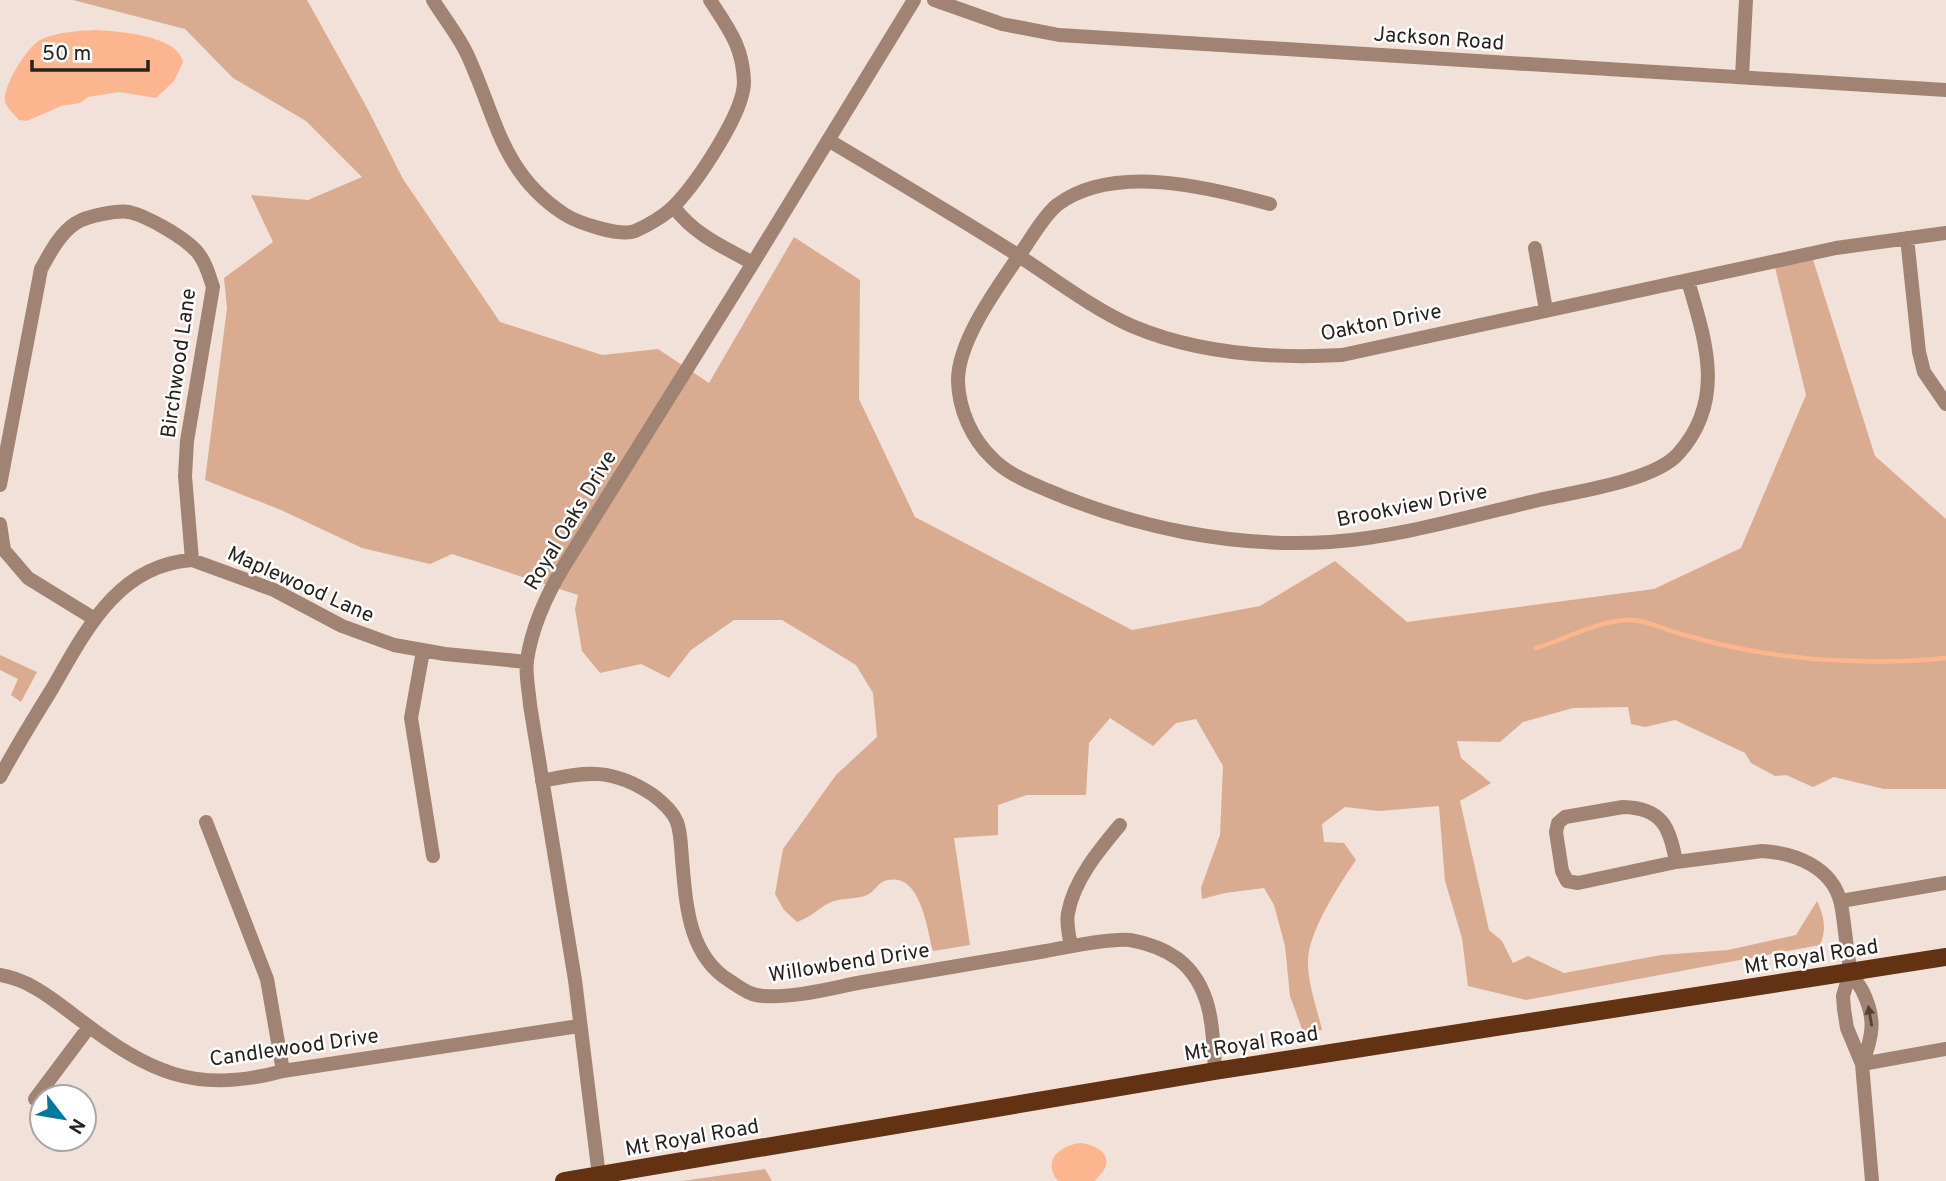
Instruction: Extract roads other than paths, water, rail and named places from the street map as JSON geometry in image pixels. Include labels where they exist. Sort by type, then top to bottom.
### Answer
[{"type":"main road","name":"Mt Royal Road","points":[[564,1181],[1215,1071],[1946,957]]},
{"type":"street","points":[[433,0],[467,52],[507,154],[521,176],[564,215],[593,228],[632,232],[674,207],[701,172],[739,109],[744,83],[738,43],[709,0]]},
{"type":"street","name":"Royal Oaks Drive","points":[[599,1176],[575,979],[530,705],[527,662],[540,614],[564,566],[754,263],[914,0]]},
{"type":"street","name":"Jackson Road","points":[[934,0],[992,22],[1059,35],[1946,90]]},
{"type":"street","points":[[1742,78],[1746,0]]},
{"type":"street","name":"Oakton Drive","points":[[828,140],[1019,256],[1105,313],[1134,327],[1205,348],[1275,357],[1342,355],[1836,248],[1946,233]]},
{"type":"street","name":"Brookview Drive","points":[[1270,204],[1203,187],[1139,182],[1102,185],[1056,206],[1037,229],[973,329],[962,356],[958,383],[964,410],[973,436],[992,459],[1006,470],[1076,502],[1209,538],[1255,542],[1331,542],[1387,534],[1654,472],[1675,458],[1690,440],[1700,423],[1707,401],[1709,374],[1706,347],[1688,281]]},
{"type":"street","points":[[674,207],[683,220],[713,242],[754,263]]},
{"type":"street","name":"Birchwood Lane","points":[[0,485],[41,269],[53,246],[77,222],[100,215],[128,212],[173,233],[197,251],[208,268],[213,287],[187,441],[185,476],[191,560]]},
{"type":"street","points":[[1908,237],[1919,352],[1924,372],[1946,404]]},
{"type":"street","points":[[1535,248],[1546,310]]},
{"type":"street","points":[[0,524],[4,550],[28,578],[93,618]]},
{"type":"street","points":[[1,771],[93,618],[126,586],[141,576],[177,561],[191,560]]},
{"type":"street","name":"Maplewood Lane","points":[[191,560],[274,590],[342,626],[371,638],[424,651],[527,662]]},
{"type":"street","points":[[424,651],[411,718],[433,856]]},
{"type":"street","name":"Willowbend Drive","points":[[542,781],[571,774],[610,774],[641,787],[662,802],[677,821],[686,908],[694,936],[705,960],[724,978],[747,992],[762,996],[807,992],[1071,946],[1127,940],[1158,947],[1179,960],[1195,977],[1206,998],[1212,1019],[1215,1071]]},
{"type":"street","points":[[1676,863],[1669,833],[1664,824],[1655,814],[1642,807],[1623,807],[1566,817],[1558,823],[1556,832],[1562,872],[1567,881],[1578,883],[1676,863],[1762,851],[1803,859],[1826,877],[1841,901],[1850,972],[1843,996],[1844,1009],[1847,1028],[1862,1064],[1872,1181]]},
{"type":"street","points":[[206,822],[267,979],[283,1071]]},
{"type":"street","points":[[1071,946],[1067,915],[1071,900],[1090,865],[1120,825]]},
{"type":"street","points":[[1841,901],[1946,883]]},
{"type":"street","points":[[1850,972],[1862,990],[1873,1024],[1872,1040],[1862,1064]]},
{"type":"street","name":"Candlewood Drive","points":[[0,975],[30,985],[138,1060],[164,1072],[192,1080],[238,1080],[579,1027]]},
{"type":"street","points":[[47,1083],[89,1027]]},
{"type":"street","points":[[1862,1064],[1946,1049]]},
{"type":"waterway","points":[[1536,648],[1596,626],[1633,620],[1721,645],[1787,656],[1868,661],[1946,658]]}]
